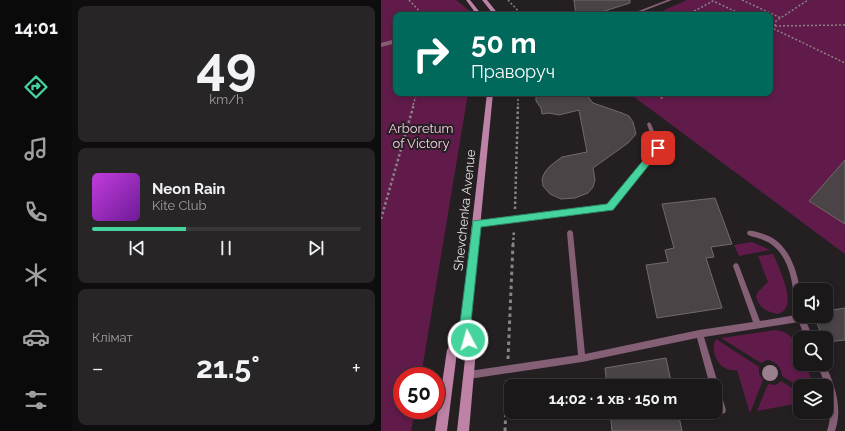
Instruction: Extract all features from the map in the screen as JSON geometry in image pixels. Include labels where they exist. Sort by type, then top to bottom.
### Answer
[{"type":"main road","points":[[469,0],[478,12]]},
{"type":"main road","points":[[484,0],[494,12]]},
{"type":"main road","name":"Shevchenka Avenue","points":[[463,431],[471,350],[465,331],[490,96]]},
{"type":"main road","name":"Shevchenka Avenue","points":[[441,431],[452,350],[465,331]]},
{"type":"street","points":[[381,39],[393,36]]},
{"type":"street","points":[[381,45],[393,42]]},
{"type":"lane","points":[[638,12],[670,0]]},
{"type":"lane","points":[[477,224],[610,207],[658,148],[649,124]]},
{"type":"lane","points":[[570,233],[582,358]]},
{"type":"lane","points":[[750,233],[763,236],[773,241],[781,249],[791,270],[794,283]]},
{"type":"lane","points":[[736,266],[758,325]]},
{"type":"lane","points":[[469,375],[582,358],[699,334],[758,325],[793,318]]},
{"type":"lane","points":[[699,334],[713,379]]},
{"type":"lane","points":[[824,371],[830,387],[835,409],[831,431]]},
{"type":"path","points":[[409,0],[420,12]]},
{"type":"path","points":[[508,0],[519,12]]},
{"type":"path","points":[[742,0],[768,12]]},
{"type":"path","points":[[775,26],[776,22],[781,18],[808,0]]},
{"type":"path","points":[[693,12],[713,1],[737,12]]},
{"type":"path","points":[[773,14],[781,18]]},
{"type":"path","points":[[775,26],[845,25]]},
{"type":"path","points":[[775,26],[779,31]]},
{"type":"path","points":[[773,28],[845,63]]},
{"type":"path","points":[[381,220],[416,96]]},
{"type":"path","points":[[505,431],[515,220],[518,96]]},
{"type":"green space","name":"Arboretum of Victory","points":[[381,0],[456,0],[471,12],[393,12],[393,96],[468,96],[422,367],[393,367],[393,419],[413,419],[411,431],[381,431]]},
{"type":"green space","points":[[687,0],[845,0],[845,254],[633,96],[773,96],[773,12],[660,12]]},
{"type":"green space","points":[[752,242],[770,250],[739,256],[734,245]]},
{"type":"green space","points":[[773,254],[788,297],[785,309],[777,314],[763,308],[756,296],[768,282],[758,256]]},
{"type":"green space","points":[[775,330],[782,331],[793,339],[793,371],[808,371],[811,379],[793,379],[793,383],[782,376],[781,370],[775,363],[767,360],[761,363],[721,338]]},
{"type":"green space","points":[[716,339],[759,367],[759,374],[763,380],[750,413],[737,370],[726,368],[717,361],[714,350]]},
{"type":"green space","points":[[781,381],[793,389],[793,404],[757,411],[768,384],[776,385]]},
{"type":"building","points":[[574,0],[630,0],[630,3],[602,12],[576,12]]},
{"type":"building","points":[[536,96],[587,96],[593,103],[629,116],[633,122],[636,134],[628,143],[593,168],[595,180],[593,187],[588,193],[575,198],[561,199],[550,194],[543,186],[542,179],[550,166],[562,157],[587,152],[579,110],[559,115],[549,113],[542,114],[541,108],[536,101]]},
{"type":"building","points":[[845,160],[845,224],[809,201]]},
{"type":"building","points":[[715,198],[732,244],[711,247],[714,257],[706,258],[722,308],[657,318],[646,265],[668,262],[665,250],[674,248],[662,204]]},
{"type":"building","points":[[845,308],[845,340],[833,341],[833,331],[820,331],[817,323],[833,323],[833,310]]},
{"type":"building","points":[[666,358],[670,379],[606,379],[605,368]]},
{"type":"building","points":[[611,419],[679,419],[682,431],[612,431]]},
{"type":"route","points":[[468,340],[465,331],[477,224],[610,207],[658,148]]}]
